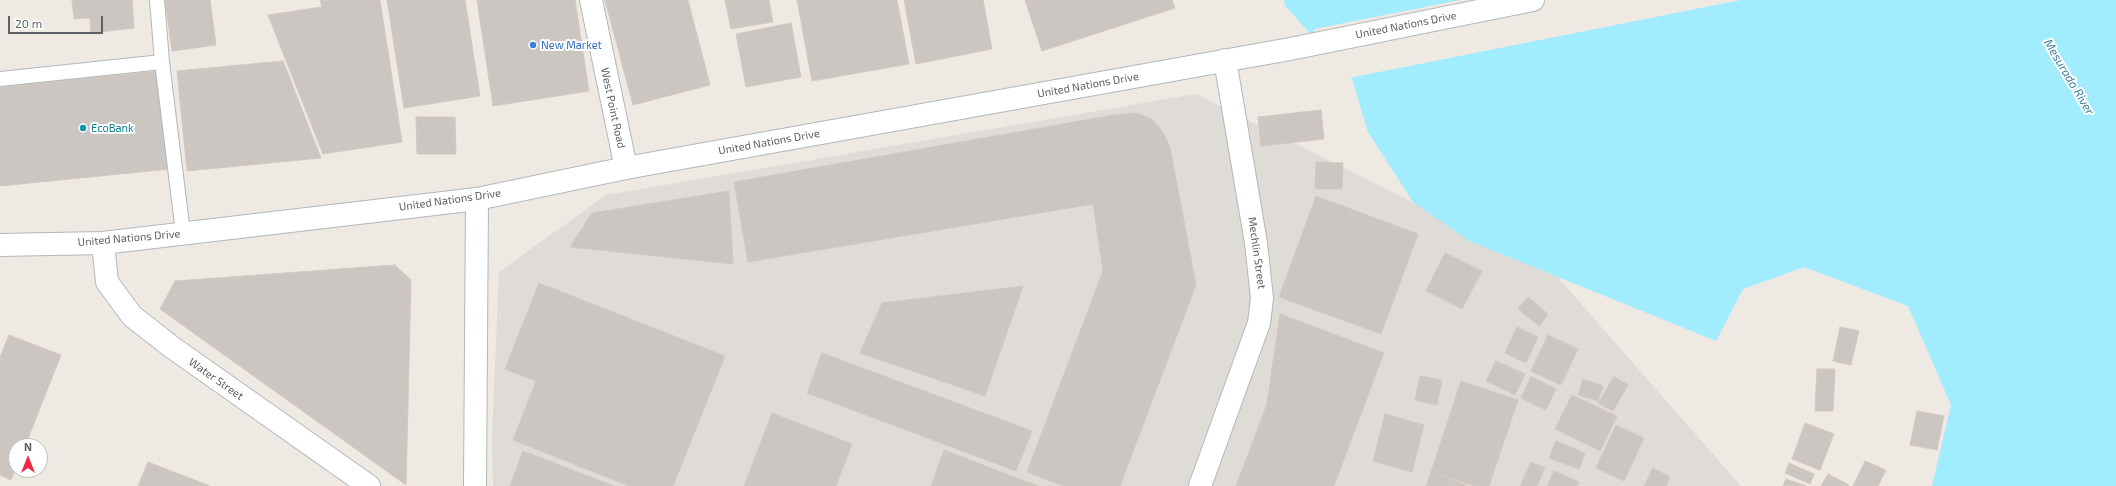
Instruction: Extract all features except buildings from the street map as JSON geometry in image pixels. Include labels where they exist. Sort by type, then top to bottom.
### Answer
[{"type":"main road","name":"West Point Road","points":[[591,0],[626,168]]},
{"type":"main road","name":"United Nations Drive","points":[[0,245],[103,243],[477,199],[626,168],[1290,49],[1533,0]]},
{"type":"main road","name":"Mechlin Street","points":[[1200,486],[1252,345],[1259,323],[1262,298],[1256,243],[1225,60]]},
{"type":"main road","points":[[475,486],[477,199]]},
{"type":"main road","name":"Water Street","points":[[103,243],[107,282],[132,316],[173,348],[369,486]]},
{"type":"lane","points":[[157,0],[162,62],[183,233]]},
{"type":"lane","points":[[0,79],[162,62]]},
{"type":"shaded area","points":[[1196,94],[1554,273],[1741,486],[493,486],[492,436],[499,272],[606,195]]},
{"type":"water","name":"Mesurado River","points":[[1284,0],[2116,0],[2116,486],[1932,486],[1951,405],[1908,306],[1804,267],[1743,289],[1716,341],[1469,241],[1413,202],[1368,132],[1352,79],[1285,6]]},
{"type":"pier","points":[[1460,0],[1741,0],[1349,78],[1317,44],[1314,29]]},
{"type":"place","name":"New Market","points":[[533,45]]},
{"type":"place","name":"EcoBank","points":[[83,128]]}]
